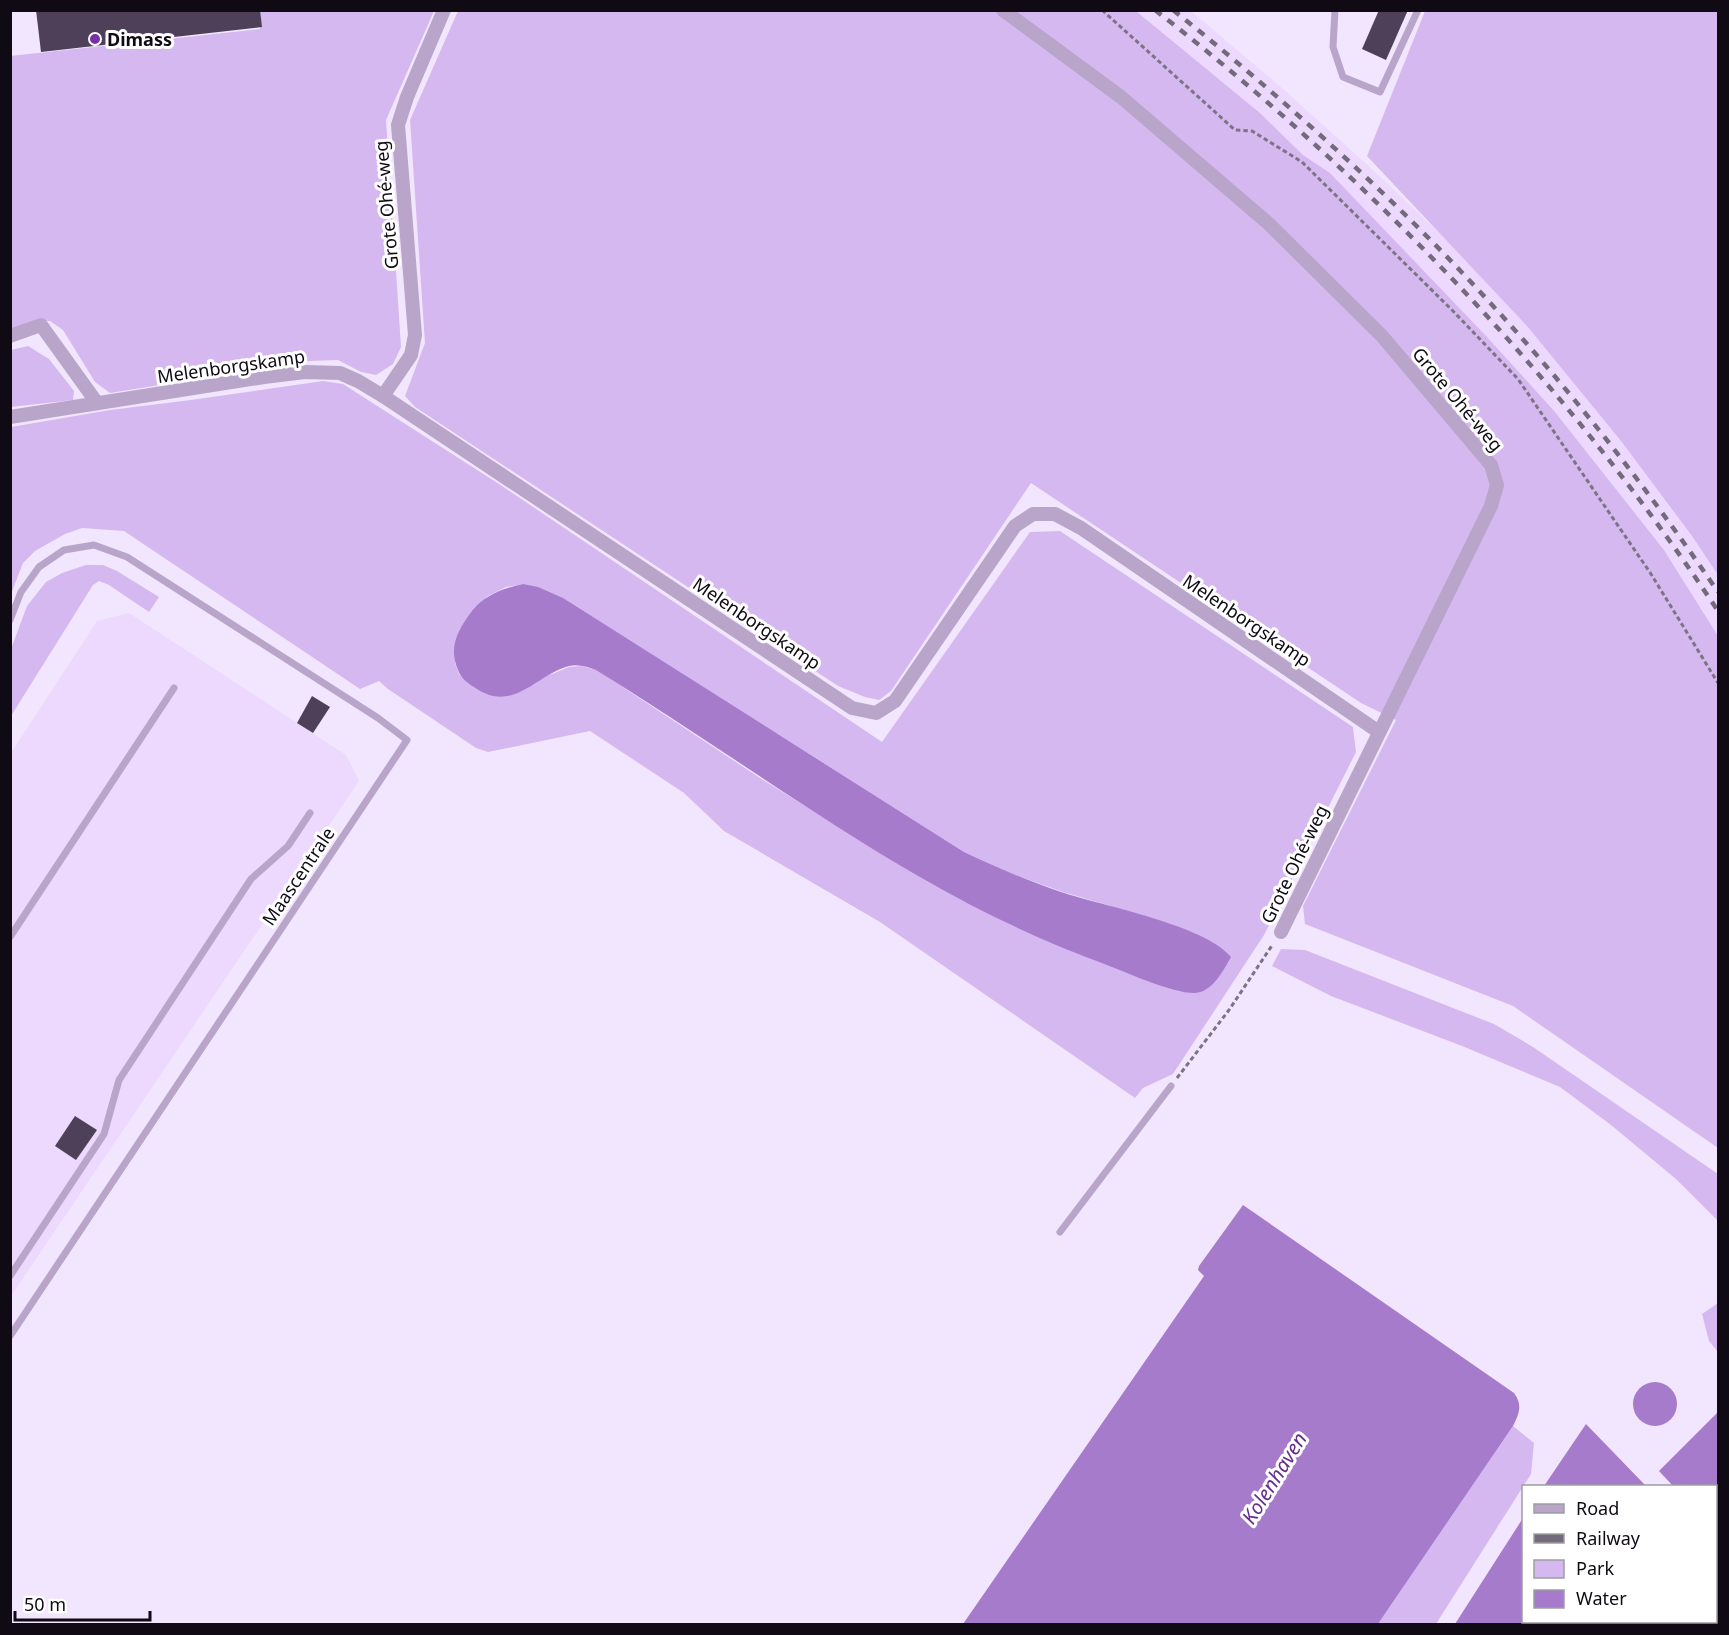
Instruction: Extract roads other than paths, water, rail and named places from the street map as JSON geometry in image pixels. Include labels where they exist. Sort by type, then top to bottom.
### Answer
[{"type":"street","name":"Grote Ohé-weg","points":[[383,396],[411,355],[415,336],[398,125],[406,97],[444,10]]},
{"type":"street","name":"Grote Ohé-weg","points":[[1003,10],[1121,97],[1269,224],[1382,336],[1491,465],[1497,485],[1491,506],[1281,932]]},
{"type":"street","points":[[10,336],[41,326],[96,403]]},
{"type":"street","name":"Melenborgskamp","points":[[10,417],[264,377],[305,372],[340,373],[383,396],[852,708],[876,713],[895,701],[1015,526],[1033,514],[1055,514],[1081,528],[1378,732]]},
{"type":"lane","points":[[1335,10],[1333,47],[1342,77],[1380,92],[1418,10]]},
{"type":"lane","name":"Maascentrale","points":[[10,620],[21,592],[39,567],[63,550],[94,545],[127,557],[378,718],[407,740],[10,1336]]},
{"type":"lane","points":[[10,938],[174,688]]},
{"type":"lane","points":[[10,1276],[104,1134],[119,1080],[251,879],[288,846],[310,813]]},
{"type":"lane","points":[[1060,1232],[1171,1086]]},
{"type":"water","points":[[523,584],[538,587],[563,598],[964,852],[1049,888],[1177,926],[1199,935],[1231,957],[1212,985],[1194,993],[1174,990],[1150,982],[1034,936],[964,901],[877,852],[596,670],[569,666],[557,670],[525,690],[502,697],[477,689],[461,676],[455,662],[454,646],[459,632],[472,611],[488,596]]},
{"type":"water","name":"Kolenhaven","points":[[1243,1205],[1514,1393],[1519,1410],[1513,1426],[1378,1624],[963,1624],[1204,1276],[1198,1270],[1199,1266]]},
{"type":"water","points":[[1655,1382],[1670,1389],[1677,1404],[1670,1419],[1655,1426],[1640,1419],[1633,1404],[1640,1389]]},
{"type":"water","points":[[1718,1412],[1718,1535],[1717,1485],[1672,1485],[1659,1471]]},
{"type":"water","points":[[1586,1424],[1645,1485],[1545,1485]]},
{"type":"water","points":[[1522,1520],[1522,1623],[1650,1623],[1649,1624],[1455,1624]]},
{"type":"water","points":[[1718,1569],[1718,1624],[1682,1624],[1717,1623]]},
{"type":"railway","points":[[1155,10],[1235,74],[1313,142],[1461,288],[1531,365],[1597,445],[1660,527],[1718,611]]},
{"type":"railway","points":[[1173,10],[1321,136],[1465,275],[1555,376],[1598,429],[1718,592]]},
{"type":"place","name":"Dimass","points":[[95,39]]}]
